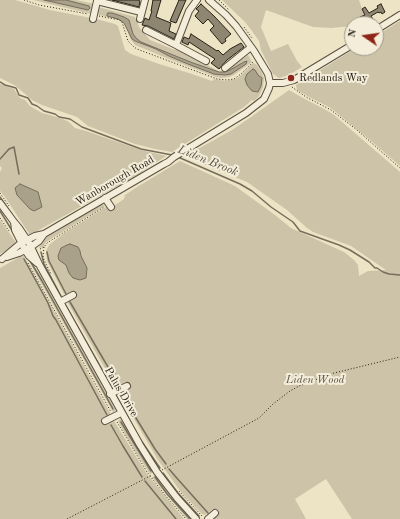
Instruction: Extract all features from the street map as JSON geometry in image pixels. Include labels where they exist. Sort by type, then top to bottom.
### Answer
[{"type":"street","points":[[94,17],[96,0],[132,10],[141,15],[145,0]]},
{"type":"street","points":[[176,45],[189,11],[197,0]]},
{"type":"street","points":[[209,0],[236,26],[258,57],[268,74],[270,83],[283,83],[294,80],[344,50]]},
{"type":"street","points":[[384,25],[400,15]]},
{"type":"street","points":[[146,30],[206,61]]},
{"type":"street","points":[[225,68],[251,47]]},
{"type":"street","name":"Wanborough Road","points":[[1,260],[24,242],[35,236],[44,234],[172,160],[253,109],[264,99],[270,83]]},
{"type":"street","points":[[105,198],[110,206]]},
{"type":"street","name":"Palus Drive","points":[[0,204],[14,222],[15,230],[40,266],[110,394],[140,445],[157,472],[177,498],[196,519]]},
{"type":"street","name":"Wanborough Road","points":[[1,260],[28,248],[39,241],[44,234]]},
{"type":"street","points":[[60,302],[73,295]]},
{"type":"street","points":[[110,394],[127,386]]},
{"type":"street","points":[[105,421],[121,413]]},
{"type":"street","points":[[208,519],[215,513]]},
{"type":"path","points":[[24,0],[39,5],[94,17],[120,20],[128,41],[137,49],[217,79],[234,79],[258,57]]},
{"type":"path","points":[[294,88],[306,97],[331,110],[357,130],[400,168]]},
{"type":"path","points":[[40,249],[44,247],[46,243],[110,206]]},
{"type":"path","points":[[0,218],[12,236]]},
{"type":"path","points":[[26,259],[133,450],[150,476],[186,519]]},
{"type":"path","points":[[67,519],[259,418],[273,404],[299,386],[334,373],[400,357]]},
{"type":"green space","points":[[0,0],[15,0],[50,10],[115,24],[118,26],[125,50],[131,54],[212,81],[214,79],[226,81],[235,79],[253,63],[257,65],[262,73],[264,78],[263,87],[259,96],[254,101],[252,100],[244,107],[172,152],[135,144],[88,126],[77,117],[42,105],[32,100],[16,86],[0,78]]},
{"type":"green space","points":[[33,0],[76,0],[95,4],[92,14]]},
{"type":"green space","points":[[222,0],[359,0],[366,16],[344,16],[344,27],[313,27],[266,10],[261,27],[271,51],[288,44],[302,67],[289,75],[279,78],[273,74],[261,50],[259,41],[245,22]]},
{"type":"green space","points":[[98,7],[135,17],[136,20],[138,20],[139,27],[150,40],[189,54],[220,72],[229,69],[248,55],[252,62],[234,75],[221,78],[216,77],[135,45],[131,40],[124,23],[120,20],[96,14]]},
{"type":"green space","points":[[400,21],[400,166],[329,107],[297,90],[296,85],[344,55],[384,56],[384,31]]},
{"type":"green space","points":[[0,84],[14,89],[20,98],[25,100],[30,106],[42,113],[65,120],[75,128],[141,150],[166,156],[139,174],[30,235],[0,191],[0,172],[2,168],[0,166]]},
{"type":"green space","name":"Liden Wood","points":[[289,90],[334,115],[400,172],[400,519],[352,519],[326,479],[295,499],[306,519],[213,519],[218,514],[213,509],[205,515],[202,514],[181,492],[158,460],[119,393],[130,387],[128,383],[116,388],[68,303],[68,295],[64,294],[47,261],[46,251],[49,245],[63,234],[107,206],[109,209],[124,199],[125,195],[180,161],[235,186],[291,228],[344,252],[358,265],[359,276],[368,271],[386,270],[351,246],[313,232],[287,210],[247,182],[193,160],[187,155],[232,130]]},
{"type":"green space","points":[[101,205],[106,205],[46,242],[43,247],[39,248],[44,239]]},
{"type":"green space","points":[[0,220],[17,244],[0,254]]},
{"type":"green space","points":[[23,255],[110,413],[110,415],[103,419],[105,424],[114,421],[147,474],[184,519],[0,519],[0,268]]},
{"type":"green space","points":[[26,256],[48,286],[116,410],[113,412]]},
{"type":"green space","points":[[120,419],[123,421],[154,472],[150,474],[130,443],[118,421]]},
{"type":"green space","points":[[156,475],[169,493],[192,519],[187,519],[152,477]]},
{"type":"shaded area","points":[[44,0],[66,0],[89,6],[90,8],[88,10]]},
{"type":"shaded area","points":[[108,13],[124,17],[129,20],[133,34],[141,42],[193,63],[219,72],[225,72],[247,61],[246,64],[231,74],[214,74],[135,41],[132,39],[124,23],[118,19],[107,16]]},
{"type":"shaded area","points":[[253,69],[262,78],[261,86],[258,92],[252,91],[247,85],[245,79],[247,74]]},
{"type":"shaded area","points":[[20,184],[38,192],[42,207],[34,211],[30,209],[17,195],[15,188]]},
{"type":"shaded area","points":[[70,244],[78,247],[80,251],[87,268],[86,278],[80,280],[73,278],[66,265],[59,260],[58,256],[61,248]]},
{"type":"building","points":[[112,0],[138,0],[140,1],[139,7]]},
{"type":"building","points":[[153,0],[161,0],[156,17],[171,23],[169,31],[176,34],[174,39],[148,26],[142,25],[145,18],[149,20]]},
{"type":"building","points":[[179,0],[186,0],[176,23],[170,21]]},
{"type":"building","points":[[201,4],[231,34],[222,44],[210,30],[214,26],[208,19],[203,24],[195,16],[199,11],[196,9]]},
{"type":"building","points":[[381,4],[385,12],[382,14],[381,12],[378,12],[371,16],[362,16],[365,15],[362,9],[365,7],[369,13],[378,8],[377,6]]},
{"type":"building","points":[[191,34],[217,51],[218,50],[223,55],[241,43],[244,47],[227,60],[219,69],[211,63],[215,59],[189,42],[188,45],[182,42],[184,37],[189,39]]},
{"type":"waterway","name":"Liden Brook","points":[[0,82],[16,88],[19,95],[28,98],[32,104],[44,111],[55,114],[59,117],[70,119],[82,127],[141,149],[172,155]]},
{"type":"waterway","points":[[0,159],[9,149],[14,147],[19,174]]},
{"type":"waterway","name":"Liden Brook","points":[[178,157],[240,184],[252,191],[271,207],[293,222],[300,231],[350,250],[383,272],[400,275]]},
{"type":"waterway","points":[[0,197],[17,222]]},
{"type":"waterway","points":[[0,211],[13,232]]},
{"type":"waterway","points":[[41,252],[44,264],[61,296]]},
{"type":"waterway","points":[[47,252],[49,261],[66,294]]},
{"type":"waterway","points":[[24,259],[107,415]]},
{"type":"waterway","points":[[29,259],[113,409]]},
{"type":"waterway","points":[[70,302],[108,367],[114,371],[115,380],[118,386]]},
{"type":"waterway","points":[[65,304],[113,389]]},
{"type":"waterway","points":[[116,395],[140,439],[160,468]]},
{"type":"waterway","points":[[125,400],[166,464]]},
{"type":"waterway","points":[[121,422],[151,471]]},
{"type":"waterway","points":[[111,425],[142,477]]},
{"type":"waterway","points":[[169,469],[208,513]]},
{"type":"waterway","points":[[163,473],[178,493],[199,516]]},
{"type":"waterway","points":[[155,477],[167,494],[190,519]]},
{"type":"waterway","points":[[145,481],[176,519]]},
{"type":"place","name":"Redlands Way","points":[[291,78]]}]
